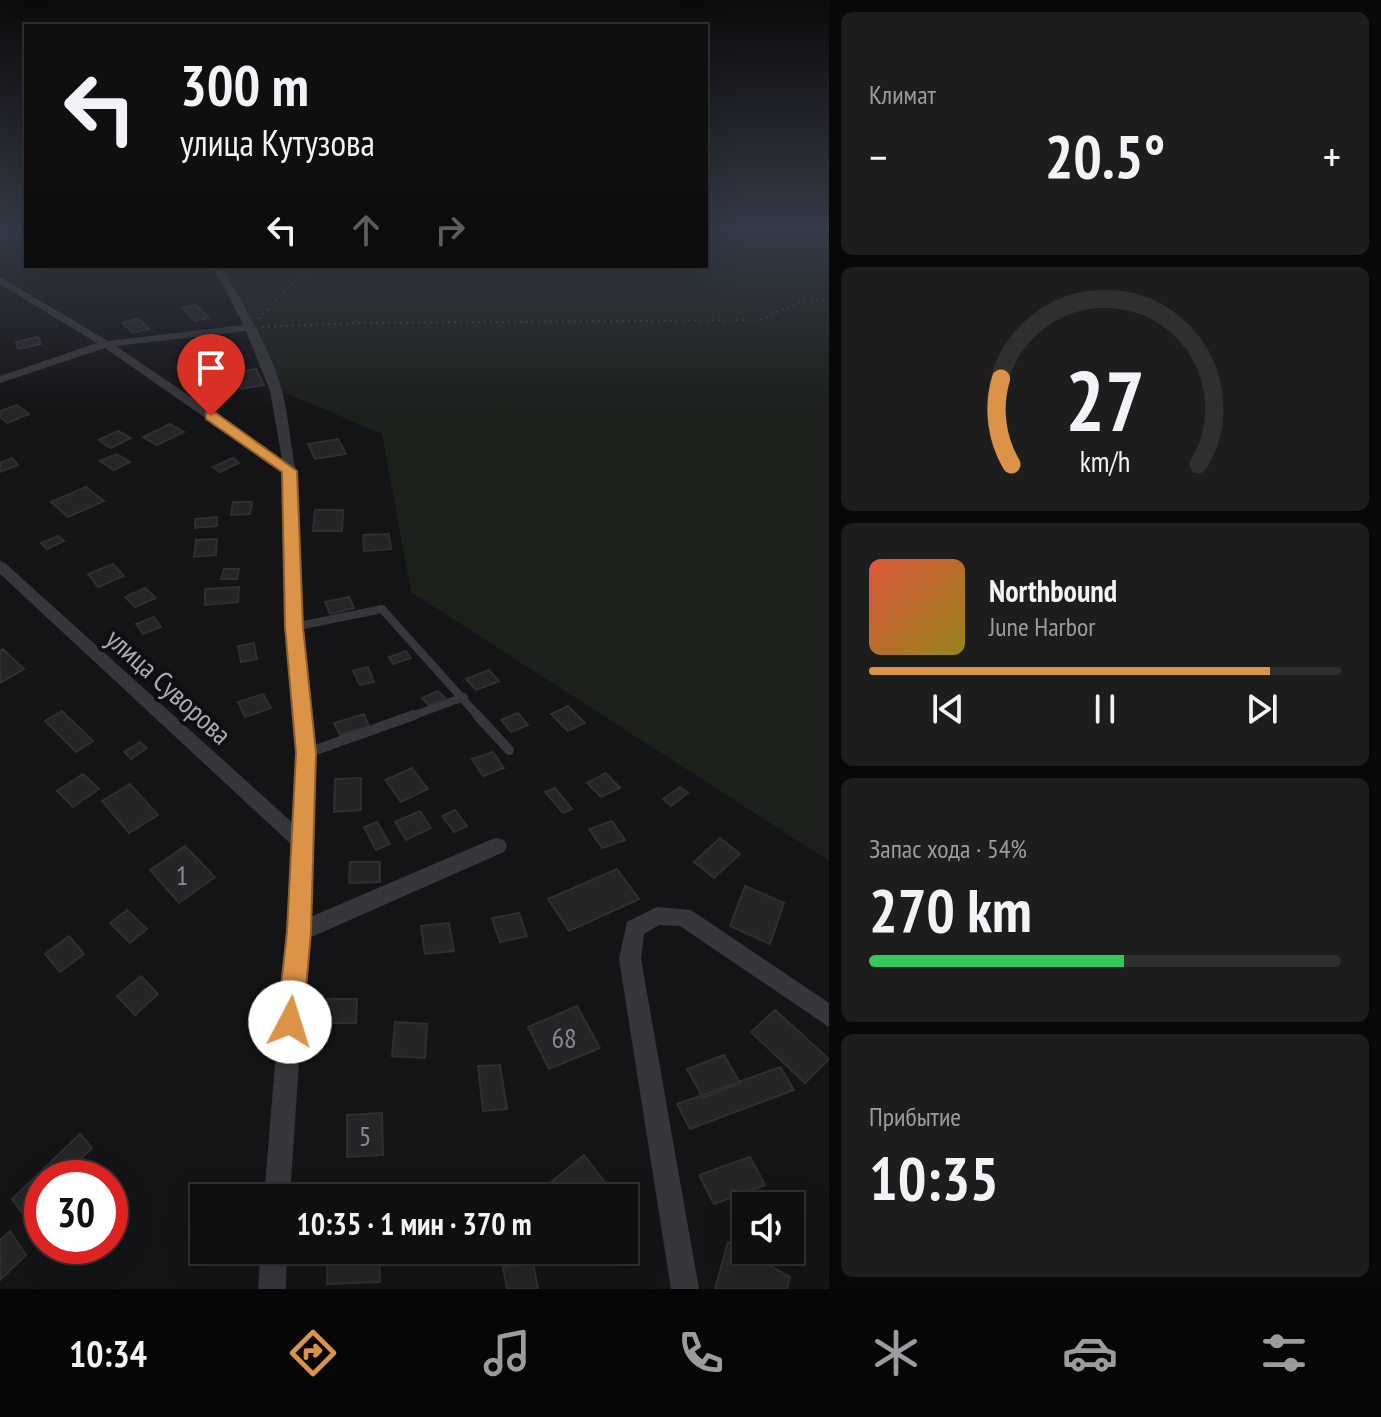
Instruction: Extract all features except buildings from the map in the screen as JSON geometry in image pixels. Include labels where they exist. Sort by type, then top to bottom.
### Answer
[{"type":"street","points":[[15,289],[106,344],[290,471]]},
{"type":"street","points":[[230,289],[251,327],[276,389],[290,471],[294,627],[306,753],[299,932],[281,1111],[278,1184]]},
{"type":"street","points":[[0,380],[106,344],[251,327]]},
{"type":"street","name":"улица Суворова","points":[[0,566],[303,844]]},
{"type":"street","points":[[299,932],[497,846]]},
{"type":"street","points":[[685,1289],[630,959],[634,929],[657,916],[684,917],[829,1016]]},
{"type":"street","points":[[272,1289],[273,1264]]},
{"type":"lane","points":[[294,627],[382,609],[509,750]]},
{"type":"lane","points":[[306,753],[464,697]]},
{"type":"path","points":[[251,327],[288,289]]},
{"type":"path","points":[[251,327],[363,323],[759,320],[803,301],[829,299]]},
{"type":"shaded area","points":[[228,289],[829,289],[829,861],[411,592],[382,434],[276,389]]},
{"type":"route","points":[[211,416],[290,471],[294,627],[306,753],[299,932],[290,1022]]}]
